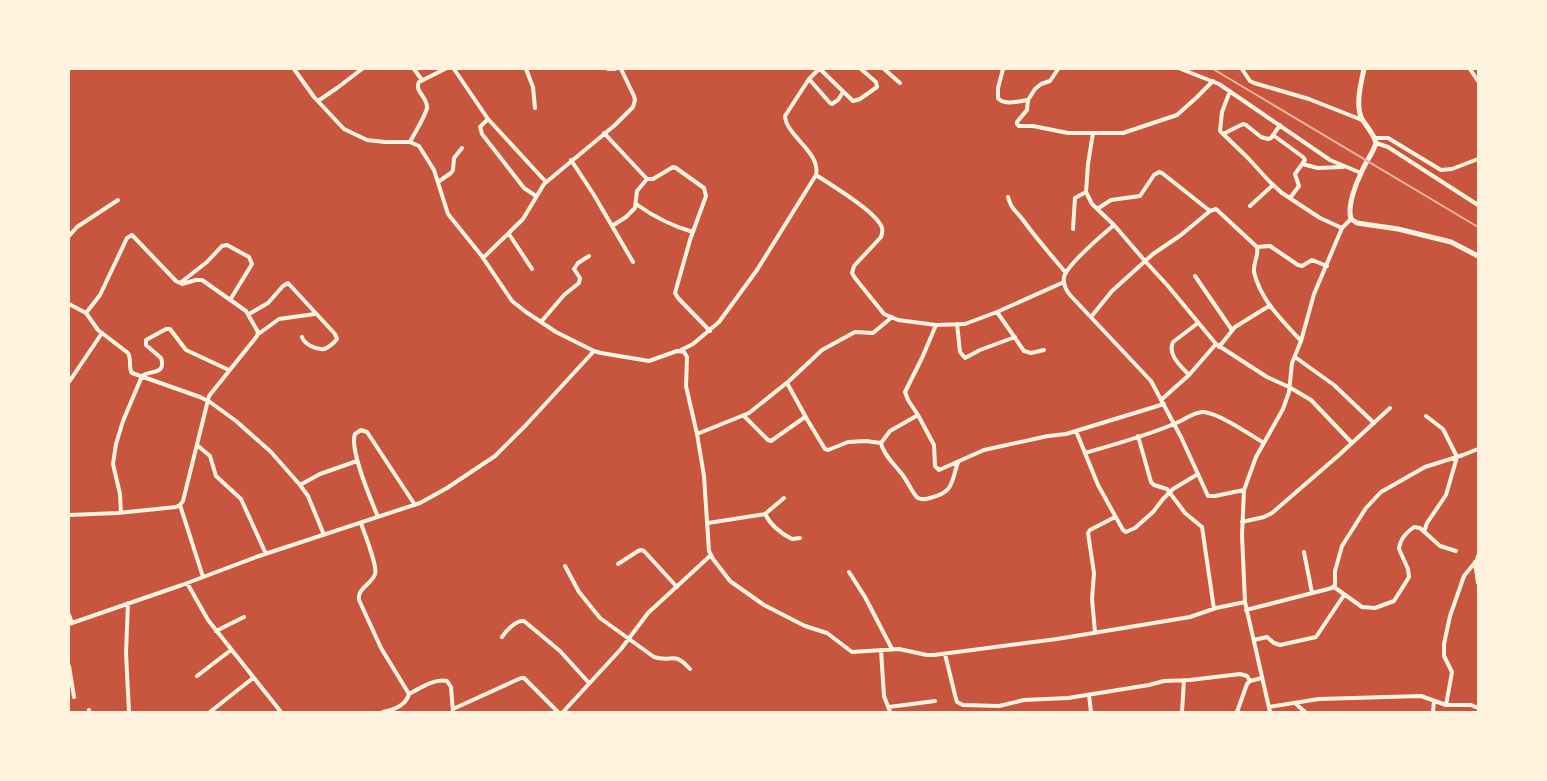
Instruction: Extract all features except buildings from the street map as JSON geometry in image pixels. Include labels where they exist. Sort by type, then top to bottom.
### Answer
[{"type":"street","points":[[294,69],[307,88],[339,125],[360,138],[385,142],[410,142],[419,146],[434,170],[448,214],[483,258],[512,301],[556,332],[594,351],[649,361],[681,350],[693,344],[719,322],[757,270],[816,175],[816,166],[810,155],[785,120],[785,116],[809,79],[820,69],[853,101],[860,99],[878,87],[876,82],[861,69]]},
{"type":"street","points":[[318,101],[362,69]]},
{"type":"street","points":[[414,69],[422,80]]},
{"type":"street","points":[[410,142],[427,107],[426,101],[418,89],[419,82],[436,71],[446,69]]},
{"type":"street","points":[[454,69],[488,119],[546,182]]},
{"type":"street","points":[[526,69],[533,87],[536,108]]},
{"type":"street","points":[[608,69],[615,69]]},
{"type":"street","points":[[483,258],[523,220],[540,188],[571,160],[615,125],[634,104],[634,96],[621,69]]},
{"type":"street","points":[[884,69],[900,83]]},
{"type":"street","points":[[1003,69],[998,88],[998,98],[1004,102],[1028,100]]},
{"type":"street","points":[[1058,69],[1050,81],[1041,84],[1035,89],[1028,100],[1027,110],[1018,122],[1019,126],[1033,126],[1068,133],[1123,133],[1171,118],[1183,110],[1213,81]]},
{"type":"street","points":[[1181,69],[1213,81],[1230,91],[1330,160],[1344,167],[1361,172]]},
{"type":"street","points":[[1242,69],[1250,81],[1254,83],[1309,99],[1362,120]]},
{"type":"street","points":[[1364,69],[1359,93],[1360,115],[1376,140],[1478,205]]},
{"type":"street","points":[[1470,69],[1478,81]]},
{"type":"street","points":[[1473,74],[1478,72]]},
{"type":"street","points":[[809,79],[832,104],[836,102],[843,92]]},
{"type":"street","points":[[1230,91],[1221,115],[1220,127],[1223,134],[1273,185],[1320,218],[1342,228]]},
{"type":"street","points":[[488,119],[480,128],[482,134],[524,188],[536,196]]},
{"type":"street","points":[[1223,134],[1246,124],[1265,139],[1268,139],[1280,125]]},
{"type":"street","points":[[604,133],[647,179],[653,179],[673,167],[704,188],[706,196],[693,232],[675,293],[710,331]]},
{"type":"street","points":[[1093,134],[1088,164],[1086,192],[1089,200],[1114,225],[1218,345],[1267,377],[1289,387],[1316,404],[1352,443]]},
{"type":"street","points":[[1273,135],[1305,160],[1295,174],[1299,186],[1290,198]]},
{"type":"street","points":[[1376,140],[1388,138],[1441,170],[1452,169],[1478,159]]},
{"type":"street","points":[[1376,140],[1374,150],[1361,172],[1351,202],[1351,219],[1357,223],[1398,229],[1451,242],[1478,256]]},
{"type":"street","points":[[438,182],[451,173],[453,170],[454,158],[462,148]]},
{"type":"street","points":[[571,160],[633,262]]},
{"type":"street","points":[[1302,164],[1318,168],[1344,167]]},
{"type":"street","points":[[1097,209],[1111,200],[1140,196],[1154,175],[1159,172],[1210,211]]},
{"type":"street","points":[[816,175],[865,209],[882,226],[883,232],[881,237],[854,266],[852,273],[884,314],[898,320],[936,324],[973,322],[1064,282]]},
{"type":"street","points":[[612,226],[626,217],[636,204],[637,191],[647,179]]},
{"type":"street","points":[[1250,206],[1273,185]]},
{"type":"street","points":[[1074,229],[1075,198],[1086,192]]},
{"type":"street","points":[[1008,197],[1011,208],[1019,215],[1038,241],[1066,273]]},
{"type":"street","points":[[69,236],[77,227],[118,200]]},
{"type":"street","points":[[636,204],[653,217],[673,226],[693,232]]},
{"type":"street","points":[[1091,317],[1112,291],[1144,261],[1181,235],[1213,209],[1219,210],[1256,247],[1257,250],[1254,262],[1254,272],[1261,292],[1269,306],[1301,341]]},
{"type":"street","points":[[1351,219],[1342,228],[1314,294],[1301,341],[1291,369],[1289,387],[1283,409],[1256,457],[1244,490],[1242,522],[1245,602],[1270,710],[1295,703],[1320,699],[1421,696],[1446,705],[1470,705],[1478,708]]},
{"type":"street","points":[[1114,225],[1095,241],[1066,273],[1064,282],[1065,288],[1147,376],[1163,402],[1208,496],[1244,490]]},
{"type":"street","points":[[509,234],[532,269]]},
{"type":"street","points":[[86,313],[100,295],[127,238],[132,235],[172,277],[180,283],[182,284],[202,280],[249,314],[258,329],[257,336]]},
{"type":"street","points":[[180,283],[207,262],[222,246],[227,244],[249,257],[252,264],[230,300]]},
{"type":"street","points":[[1256,247],[1270,246],[1298,266],[1302,266],[1312,260],[1327,266]]},
{"type":"street","points":[[541,322],[564,296],[579,283],[580,278],[574,269],[578,263],[589,256]]},
{"type":"street","points":[[1195,276],[1232,330]]},
{"type":"street","points":[[249,314],[268,303],[283,286],[288,283],[335,334],[337,340],[323,349],[306,344],[302,337]]},
{"type":"street","points":[[69,304],[86,313],[90,321],[102,334],[128,353],[131,357],[130,371],[207,401],[236,420],[266,447],[308,496],[324,535]]},
{"type":"street","points":[[936,324],[922,358],[905,392],[908,400],[934,445],[937,469],[941,470],[984,450],[1076,431],[1163,402],[1232,330],[1269,306]]},
{"type":"street","points":[[997,312],[1024,351],[1028,353],[1044,350]]},
{"type":"street","points":[[69,515],[120,513],[176,507],[180,505],[183,501],[207,401],[211,393],[257,336],[279,319],[315,314]]},
{"type":"street","points":[[697,434],[744,416],[787,383],[822,350],[855,332],[873,333],[892,317]]},
{"type":"street","points":[[1189,375],[1175,359],[1171,346],[1173,342],[1198,323]]},
{"type":"street","points":[[957,324],[960,352],[965,358],[980,350],[1015,337]]},
{"type":"street","points":[[120,513],[120,494],[113,464],[116,444],[123,421],[142,376],[145,373],[154,373],[160,370],[162,361],[161,358],[145,343],[148,338],[166,329],[172,331],[182,346],[190,353],[229,370]]},
{"type":"street","points":[[69,382],[102,334]]},
{"type":"street","points":[[681,350],[686,354],[686,386],[697,434],[704,476],[711,555],[730,581],[764,605],[805,626],[827,634],[852,652],[905,649],[927,655],[945,654],[1057,639],[1190,617],[1214,609],[1245,602]]},
{"type":"street","points":[[69,615],[71,624],[266,554],[415,505],[447,488],[495,456],[526,425],[594,351]]},
{"type":"street","points":[[1295,357],[1334,385],[1374,422]]},
{"type":"street","points":[[787,383],[805,417],[823,446],[828,450],[848,442],[866,441],[881,443]]},
{"type":"street","points":[[1242,522],[1264,517],[1272,512],[1303,487],[1390,408]]},
{"type":"street","points":[[1084,453],[1174,424],[1198,412],[1204,412],[1222,418],[1264,443]]},
{"type":"street","points":[[881,443],[890,431],[918,415]]},
{"type":"street","points":[[744,416],[771,442],[805,417]]},
{"type":"street","points":[[1424,532],[1427,523],[1446,495],[1457,457],[1443,429],[1426,416]]},
{"type":"street","points":[[378,517],[357,461],[353,438],[358,431],[363,430],[367,432],[415,505]]},
{"type":"street","points":[[1076,431],[1098,485],[1115,517],[1123,530],[1126,532],[1154,512],[1169,492],[1198,474]]},
{"type":"street","points":[[1138,436],[1151,482],[1169,492],[1185,512],[1202,527],[1214,609]]},
{"type":"street","points":[[881,443],[883,450],[907,480],[915,495],[922,499],[931,498],[948,491],[958,462]]},
{"type":"street","points":[[197,445],[210,456],[216,476],[241,499],[266,554]]},
{"type":"street","points":[[1334,587],[1336,568],[1342,546],[1366,508],[1381,492],[1425,467],[1477,450]]},
{"type":"street","points":[[300,485],[320,474],[357,461]]},
{"type":"street","points":[[708,523],[765,514],[784,498]]},
{"type":"street","points":[[180,505],[203,577]]},
{"type":"street","points":[[765,514],[769,523],[779,531],[792,539],[800,538]]},
{"type":"street","points":[[1095,632],[1092,599],[1094,573],[1088,533],[1090,530],[1115,517]]},
{"type":"street","points":[[361,523],[376,570],[373,579],[360,592],[358,596],[359,600],[381,648],[409,694]]},
{"type":"street","points":[[1334,587],[1358,605],[1369,609],[1394,601],[1409,577],[1408,569],[1399,549],[1400,542],[1404,534],[1414,527],[1420,528],[1440,546],[1456,551]]},
{"type":"street","points":[[618,564],[638,551],[644,551],[677,587]]},
{"type":"street","points":[[1304,552],[1312,593]]},
{"type":"street","points":[[563,712],[628,639],[648,613],[711,555]]},
{"type":"street","points":[[1446,705],[1452,672],[1444,658],[1444,644],[1450,616],[1464,576],[1478,556]]},
{"type":"street","points":[[1475,562],[1478,583]]},
{"type":"street","points":[[564,566],[579,592],[600,618],[654,657],[661,659],[675,657],[682,660],[690,669]]},
{"type":"street","points":[[849,572],[865,597],[892,649]]},
{"type":"street","points":[[186,583],[216,631],[282,712]]},
{"type":"street","points":[[1246,610],[1334,587]]},
{"type":"street","points":[[1254,640],[1267,637],[1274,643],[1280,645],[1316,637],[1344,595]]},
{"type":"street","points":[[128,603],[126,653],[129,712]]},
{"type":"street","points":[[216,631],[244,617]]},
{"type":"street","points":[[502,637],[509,628],[518,622],[524,621],[560,651],[589,684]]},
{"type":"street","points":[[197,676],[231,650]]},
{"type":"street","points":[[881,650],[884,696],[890,712]]},
{"type":"street","points":[[945,654],[955,695],[959,704],[999,706],[1024,700],[1063,699],[1149,685],[1164,681],[1240,674],[1247,676],[1250,681]]},
{"type":"street","points":[[69,666],[74,698]]},
{"type":"street","points":[[210,712],[253,678]]},
{"type":"street","points":[[386,712],[399,707],[409,697],[409,694],[426,685],[443,680],[447,681],[451,687],[453,710],[521,678],[528,680],[558,712]]},
{"type":"street","points":[[1237,712],[1247,684],[1250,681],[1262,678]]},
{"type":"street","points":[[1182,712],[1184,680]]},
{"type":"street","points":[[1089,695],[1091,712]]},
{"type":"street","points":[[889,707],[935,701]]},
{"type":"street","points":[[1433,712],[1434,701]]},
{"type":"street","points":[[1295,703],[1305,712]]},
{"type":"railway","points":[[1213,69],[1478,227]]}]
